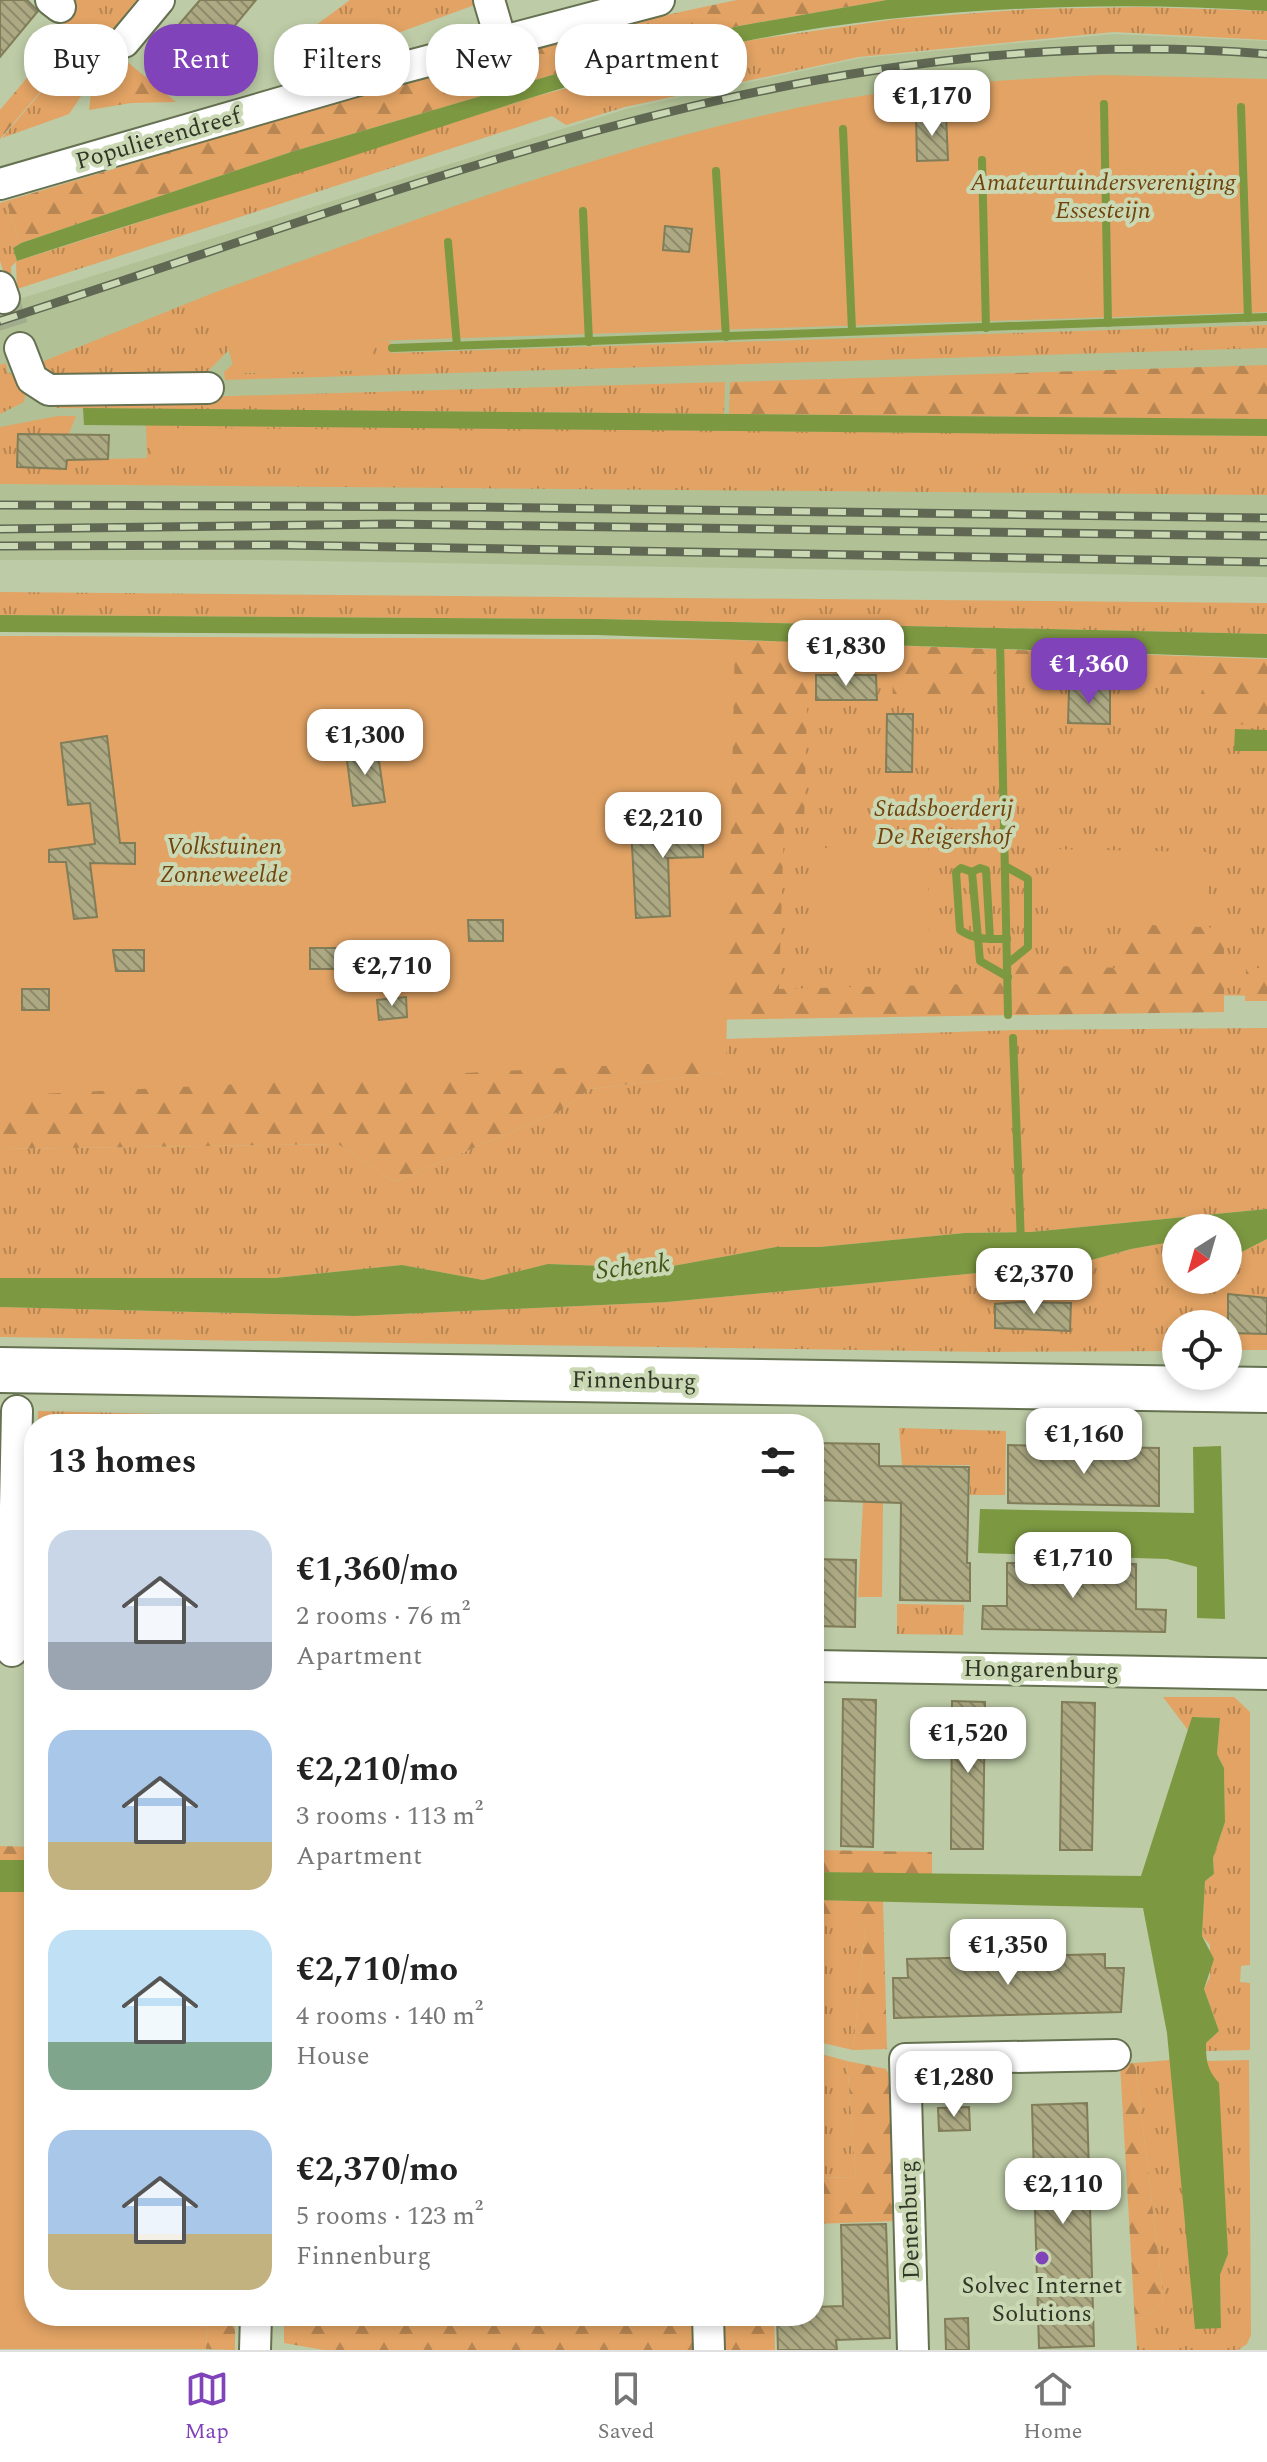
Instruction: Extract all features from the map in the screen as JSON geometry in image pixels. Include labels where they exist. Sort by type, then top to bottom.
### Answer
[{"type":"street","points":[[128,37],[159,0]]},
{"type":"street","points":[[489,0],[496,24]]},
{"type":"street","name":"Populierendreef","points":[[539,31],[659,0]]},
{"type":"street","name":"Populierendreef","points":[[0,184],[426,62]]},
{"type":"street","points":[[20,348],[32,379],[49,390],[208,388]]},
{"type":"street","name":"Finnenburg","points":[[0,1370],[1267,1390]]},
{"type":"street","points":[[15,1651],[17,1411]]},
{"type":"street","name":"Hongarenburg","points":[[824,1666],[1267,1674]]},
{"type":"street","name":"Denenburg","points":[[913,2350],[905,2059],[1115,2055]]},
{"type":"street","points":[[255,2350],[256,2326]]},
{"type":"street","points":[[708,2326],[709,2350]]},
{"type":"shaded area","points":[[887,0],[1267,0],[1267,11],[1138,6],[939,14],[747,41],[747,25]]},
{"type":"shaded area","points":[[1114,34],[1267,41],[1267,577],[258,560],[0,560],[0,305],[626,109],[686,96],[747,96],[747,83],[861,58]]},
{"type":"shaded area","points":[[555,74],[555,90],[539,95],[539,79]]},
{"type":"shaded area","points":[[481,96],[536,96],[17,261],[13,248],[21,243],[291,152]]},
{"type":"shaded area","points":[[83,408],[1267,419],[1267,436],[84,425]]},
{"type":"shaded area","points":[[0,615],[599,619],[1267,634],[1267,658],[597,635],[0,632]]},
{"type":"shaded area","points":[[1235,729],[1267,730],[1267,751],[1234,751]]},
{"type":"shaded area","points":[[1267,1209],[1267,1239],[1242,1252],[1242,1214],[1216,1214]]},
{"type":"shaded area","points":[[1162,1219],[1162,1243],[1020,1280],[978,1273],[667,1302],[355,1316],[0,1307],[0,1278],[275,1278],[402,1265],[483,1280],[548,1264],[662,1268],[776,1247],[820,1247],[965,1233],[1031,1232]]},
{"type":"shaded area","points":[[1221,1446],[1225,1619],[1197,1618],[1197,1567],[1167,1559],[978,1553],[980,1509],[1194,1513],[1193,1447]]},
{"type":"shaded area","points":[[1192,1717],[1220,1718],[1217,1754],[1224,1768],[1225,1822],[1213,1858],[1214,1874],[1205,1881],[1202,1936],[1214,1959],[1204,1989],[1219,2031],[1206,2043],[1206,2049],[1210,2069],[1219,2083],[1228,2254],[1220,2275],[1221,2328],[1195,2329],[1167,2033],[1143,1908],[824,1900],[824,1872],[1141,1876]]},
{"type":"shaded area","points":[[0,1860],[24,1860],[24,1892],[0,1892]]},
{"type":"green space","points":[[67,0],[146,0],[128,27],[128,24],[64,24],[61,22],[74,5]]},
{"type":"green space","points":[[350,0],[478,0],[480,3],[410,29],[410,24],[317,24]]},
{"type":"green space","points":[[737,0],[887,0],[747,25],[629,24]]},
{"type":"green space","points":[[1142,7],[1267,11],[1267,40],[1114,32],[859,57],[747,81],[747,41],[896,19],[1032,9]]},
{"type":"green space","points":[[553,43],[555,74],[539,79],[539,47]]},
{"type":"green space","points":[[128,62],[144,76],[144,96],[169,96],[176,102],[131,103],[89,110],[91,96],[128,96]]},
{"type":"green space","name":"Amateurtuindersvereniging Essesteijn","points":[[1102,75],[1267,79],[1267,312],[373,341],[372,370],[235,373],[213,293],[446,209],[603,158],[763,115],[843,99],[940,86]]},
{"type":"green space","points":[[426,77],[426,96],[481,96],[291,152],[21,243],[6,201],[360,96],[410,96],[410,82]]},
{"type":"green space","points":[[24,81],[24,96],[37,96],[0,139],[0,110]]},
{"type":"green space","points":[[555,91],[555,96],[676,96],[625,107],[566,125],[552,116],[17,289],[16,262],[11,267],[12,298],[0,261],[0,203],[6,201],[21,243],[13,248],[17,261]]},
{"type":"green space","points":[[38,96],[81,96],[69,114],[2,138]]},
{"type":"green space","points":[[213,293],[229,350],[205,374],[54,382],[34,365]]},
{"type":"green space","points":[[1267,325],[1267,348],[225,380],[224,372],[233,364],[236,373],[372,370],[372,341],[390,341],[391,353]]},
{"type":"green space","points":[[6,363],[7,372],[21,378],[26,390],[24,402],[0,414],[0,365]]},
{"type":"green space","points":[[1267,365],[1267,419],[729,414],[730,382]]},
{"type":"green space","points":[[725,382],[724,414],[56,408],[56,401]]},
{"type":"green space","points":[[58,416],[76,416],[68,436],[19,434],[18,467],[66,469],[67,460],[147,458],[146,425],[1267,436],[1267,495],[0,484],[0,427]]},
{"type":"green space","points":[[152,428],[1035,435],[1035,465],[153,458]]},
{"type":"green space","points":[[0,592],[1267,603],[1267,634],[599,619],[0,615]]},
{"type":"green space","points":[[0,636],[735,640],[1267,659],[1267,724],[1212,725],[1199,715],[1199,700],[1205,680],[996,664],[994,702],[893,702],[892,669],[808,669],[804,827],[784,825],[779,989],[1009,983],[1012,966],[1026,958],[1046,966],[1124,968],[1128,924],[1224,928],[1224,1012],[696,1020]]},
{"type":"green space","name":"Volkstuinen Zonneweelde","points":[[0,636],[735,640],[726,1060],[0,1096]]},
{"type":"green space","name":"Stadsboerderij De Reigershof","points":[[776,641],[1267,660],[1267,996],[1065,993],[762,1005]]},
{"type":"green space","points":[[928,847],[929,957],[816,958],[816,848]]},
{"type":"green space","points":[[1049,849],[1208,852],[1207,919],[1048,916]]},
{"type":"green space","points":[[1246,968],[1267,968],[1267,1001],[1245,1001]]},
{"type":"green space","points":[[1267,1028],[1267,1209],[1216,1214],[1162,1214],[1162,1219],[1031,1232],[965,1233],[820,1247],[776,1247],[662,1268],[549,1264],[483,1280],[402,1265],[275,1278],[0,1278],[0,1149],[338,1144],[394,1182],[560,1111],[590,1089],[725,1072],[726,1039],[1018,1030]]},
{"type":"green space","points":[[726,1039],[726,1072],[590,1089],[560,1111],[394,1182],[338,1144],[0,1149],[0,1073]]},
{"type":"green space","points":[[1267,1239],[1267,1350],[1242,1350],[1242,1310],[1162,1310],[1162,1351],[988,1352],[0,1337],[0,1307],[355,1316],[667,1302],[978,1273],[1020,1280],[1162,1243],[1162,1294],[1242,1294],[1242,1252]]},
{"type":"green space","points":[[38,1411],[166,1414],[38,1414]]},
{"type":"green space","points":[[899,1428],[1006,1431],[1005,1495],[970,1495],[970,1465],[902,1465]]},
{"type":"green space","points":[[863,1502],[883,1503],[882,1597],[858,1597]]},
{"type":"green space","points":[[897,1604],[964,1605],[963,1635],[897,1634]]},
{"type":"green space","points":[[1163,1697],[1234,1697],[1250,1712],[1250,1965],[1241,1966],[1240,1982],[1250,1983],[1250,2050],[1206,2051],[1206,2043],[1219,2031],[1204,1989],[1210,1977],[1210,1945],[1202,1936],[1205,1881],[1214,1874],[1213,1858],[1225,1822],[1224,1768],[1217,1754],[1220,1718],[1192,1717],[1188,1730]]},
{"type":"green space","points":[[0,1846],[24,1847],[24,1860],[0,1860]]},
{"type":"green space","points":[[824,1850],[932,1852],[932,1875],[824,1872]]},
{"type":"green space","points":[[0,1892],[24,1892],[24,2326],[207,2326],[206,2349],[0,2349]]},
{"type":"green space","points":[[824,1900],[883,1901],[887,2049],[853,2050],[865,1931],[857,1922],[824,1922]]},
{"type":"green space","points":[[824,1922],[857,1922],[865,1931],[853,2050],[824,2043]]},
{"type":"green space","points":[[824,2055],[847,2061],[856,2178],[824,2177]]},
{"type":"green space","points":[[1170,2060],[1196,2329],[1221,2327],[1220,2275],[1228,2254],[1207,2061],[1249,2060],[1251,2335],[1247,2344],[1238,2350],[1137,2350],[1135,2323],[1162,2303],[1163,2294],[1135,2063]]},
{"type":"green space","points":[[847,2061],[886,2069],[892,2081],[896,2221],[824,2224],[824,2177],[856,2178]]},
{"type":"green space","points":[[1135,2063],[1163,2294],[1162,2303],[1135,2323],[1120,2064]]},
{"type":"green space","points":[[207,2326],[235,2326],[235,2350],[206,2349]]},
{"type":"green space","points":[[284,2326],[696,2326],[697,2350],[324,2350],[284,2343]]},
{"type":"green space","points":[[723,2326],[774,2326],[775,2350],[719,2350]]},
{"type":"building","points":[[0,0],[27,0],[38,11],[24,24],[0,57]]},
{"type":"building","points":[[200,0],[256,0],[236,24],[179,24]]},
{"type":"building","points":[[946,115],[948,160],[917,161],[916,116]]},
{"type":"building","points":[[665,226],[692,229],[689,252],[663,250]]},
{"type":"building","points":[[18,434],[109,435],[108,459],[67,460],[66,469],[17,467]]},
{"type":"building","points":[[816,675],[876,675],[877,700],[816,700]]},
{"type":"building","points":[[1069,689],[1110,689],[1110,724],[1068,723]]},
{"type":"building","points":[[887,714],[913,714],[912,772],[886,772]]},
{"type":"building","points":[[107,736],[120,843],[135,843],[135,864],[90,863],[97,917],[74,919],[66,862],[49,862],[49,850],[95,844],[90,803],[68,805],[61,743]]},
{"type":"building","points":[[377,748],[385,802],[353,806],[346,753]]},
{"type":"building","points":[[708,809],[710,833],[703,833],[703,857],[668,858],[670,916],[636,918],[631,828],[686,825],[685,811]]},
{"type":"building","points":[[468,920],[503,920],[503,941],[469,941]]},
{"type":"building","points":[[310,948],[337,948],[336,969],[310,969]]},
{"type":"building","points":[[113,950],[144,950],[144,971],[116,971]]},
{"type":"building","points":[[22,989],[49,989],[49,1010],[22,1010]]},
{"type":"building","points":[[406,997],[407,1017],[379,1020],[377,1000]]},
{"type":"building","points":[[1228,1294],[1267,1298],[1267,1334],[1242,1333],[1242,1310],[1228,1310]]},
{"type":"building","points":[[1071,1303],[1070,1331],[995,1328],[995,1304]]},
{"type":"building","points":[[824,1443],[879,1444],[879,1466],[969,1467],[967,1563],[970,1563],[970,1601],[900,1600],[901,1503],[824,1500]]},
{"type":"building","points":[[1008,1445],[1159,1448],[1159,1506],[1008,1503]]},
{"type":"building","points":[[824,1559],[856,1560],[855,1627],[824,1626]]},
{"type":"building","points":[[1007,1563],[1136,1564],[1136,1609],[1166,1610],[1165,1632],[982,1629],[983,1606],[1007,1606]]},
{"type":"building","points":[[843,1699],[876,1700],[873,1847],[841,1846]]},
{"type":"building","points":[[952,1701],[985,1702],[983,1849],[951,1849]]},
{"type":"building","points":[[1062,1702],[1095,1703],[1092,1850],[1060,1850]]},
{"type":"building","points":[[1105,1954],[1105,1968],[1124,1968],[1121,2012],[894,2018],[893,1978],[908,1978],[907,1959]]},
{"type":"building","points":[[1087,2103],[1094,2346],[1039,2348],[1032,2105]]},
{"type":"building","points":[[969,2107],[970,2130],[939,2131],[938,2108]]},
{"type":"building","points":[[886,2224],[890,2338],[836,2340],[837,2350],[778,2350],[777,2326],[824,2326],[824,2307],[843,2306],[841,2225]]},
{"type":"building","points":[[968,2318],[969,2350],[946,2350],[945,2319]]},
{"type":"waterway","points":[[1104,104],[1108,323]]},
{"type":"waterway","points":[[1241,107],[1248,318]]},
{"type":"waterway","points":[[843,129],[852,330]]},
{"type":"waterway","points":[[982,160],[986,328]]},
{"type":"waterway","points":[[716,171],[726,337]]},
{"type":"waterway","points":[[583,211],[589,342]]},
{"type":"waterway","points":[[448,242],[457,346]]},
{"type":"waterway","points":[[392,348],[1267,317]]},
{"type":"waterway","points":[[1000,640],[1008,1015]]},
{"type":"waterway","points":[[1005,866],[1028,879],[1028,947],[1007,964]]},
{"type":"waterway","points":[[1007,939],[982,938],[977,937],[965,933],[960,930],[956,872],[961,868],[972,872],[980,961],[1008,977]]},
{"type":"waterway","points":[[972,872],[980,868],[986,870],[990,939]]},
{"type":"waterway","points":[[1013,1038],[1021,1243]]},
{"type":"tunnel","points":[[4,298],[20,348]]},
{"type":"railway","points":[[0,321],[466,168],[622,124],[780,87],[940,61],[1102,49],[1267,54]]},
{"type":"railway","points":[[0,505],[481,507],[1267,518]]},
{"type":"railway","points":[[0,529],[391,524],[1267,536]]},
{"type":"railway","points":[[0,546],[283,545],[1267,562]]},
{"type":"place","name":"Solvec Internet Solutions","points":[[1042,2258]]},
{"type":"water label","name":"Schenk","points":[[633,1266]]}]
